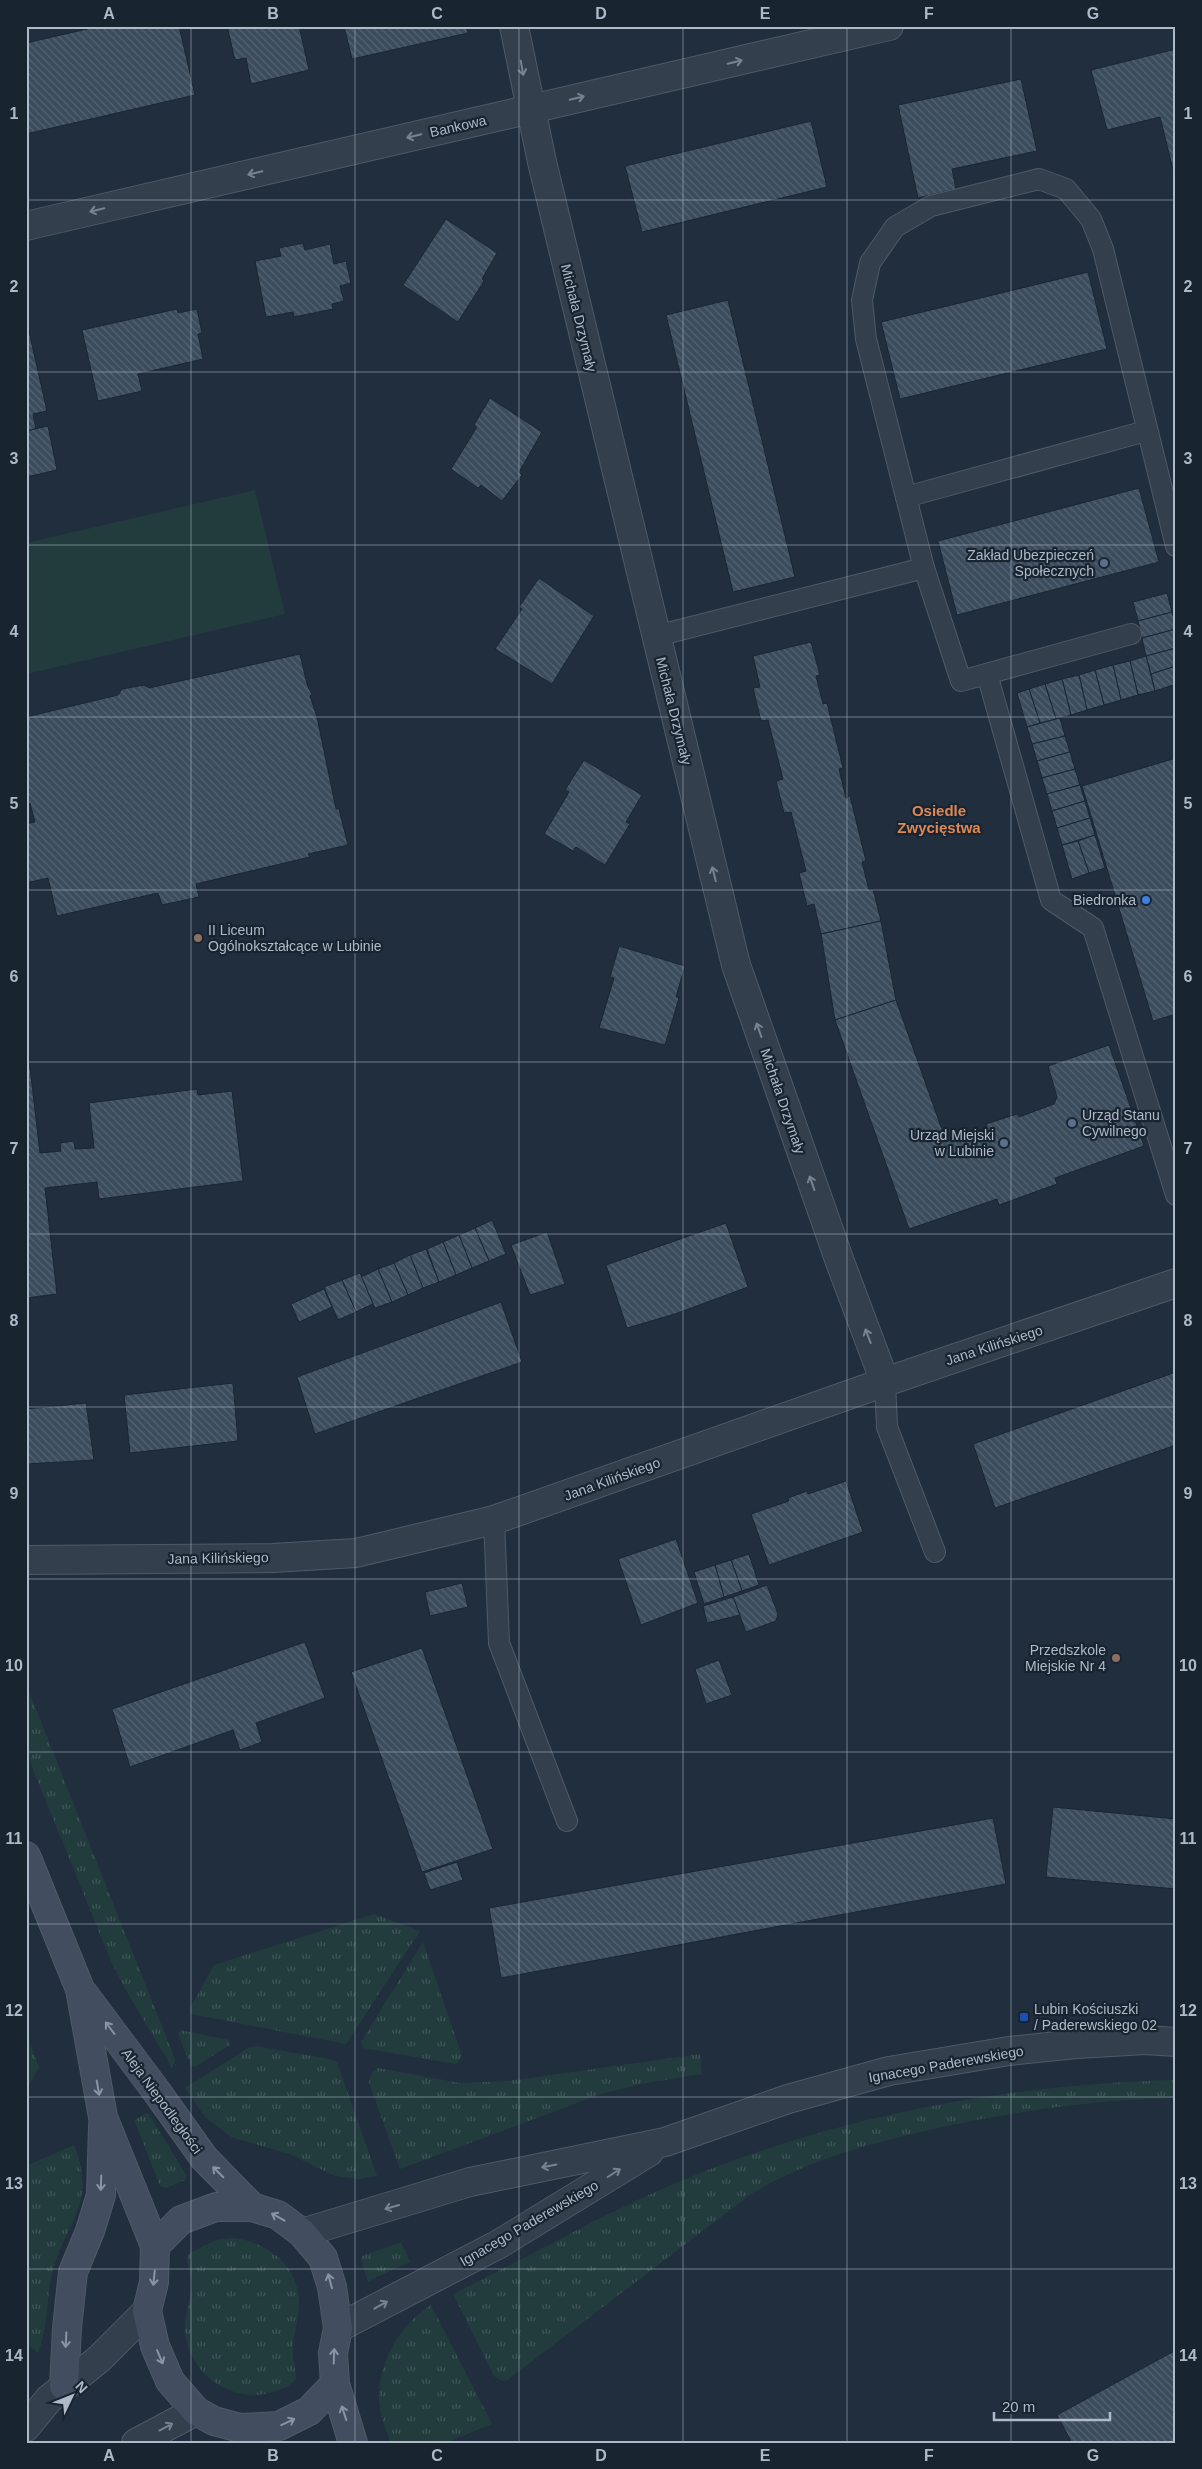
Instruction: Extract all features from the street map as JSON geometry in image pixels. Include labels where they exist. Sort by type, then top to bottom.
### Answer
[{"type":"main road","name":"Aleja Niepodległości","points":[[26,1856],[80,1989],[103,2117],[155,2246]]},
{"type":"main road","name":"Aleja Niepodległości","points":[[80,1989],[204,2158],[252,2207]]},
{"type":"main road","points":[[64,2386],[66,2328],[73,2272],[101,2195],[103,2117]]},
{"type":"main road","points":[[335,2384],[309,2412],[279,2426],[246,2435],[196,2411],[170,2381],[155,2346],[147,2310],[154,2282],[155,2246],[181,2220],[216,2207],[252,2207],[278,2215],[302,2233],[324,2258],[332,2287],[338,2328],[332,2353],[335,2384],[353,2443]]},
{"type":"street","name":"Michała Drzymały","points":[[514,26],[529,109],[736,966],[846,1278],[885,1382]]},
{"type":"street","name":"Bankowa","points":[[26,226],[889,26]]},
{"type":"street","name":"Jana Kilińskiego","points":[[26,1560],[273,1558],[356,1553],[494,1520],[885,1382],[1176,1283]]},
{"type":"street","name":"Ignacego Paderewskiego","points":[[302,2233],[470,2182],[665,2142],[779,2101],[889,2071],[1009,2052],[1076,2044],[1146,2040],[1176,2042]]},
{"type":"street","name":"Ignacego Paderewskiego","points":[[338,2328],[499,2244],[665,2142]]},
{"type":"street","points":[[26,2427],[64,2386],[99,2359],[147,2310]]},
{"type":"street","points":[[136,2443],[196,2411]]},
{"type":"lane","points":[[1131,634],[961,681],[924,568],[866,338],[862,300],[870,262],[895,227],[931,206],[1039,179],[1066,189],[1091,219],[1103,249],[1146,431],[1176,546]]},
{"type":"lane","points":[[906,496],[1146,431]]},
{"type":"lane","points":[[656,636],[924,568]]},
{"type":"lane","points":[[987,674],[1051,900],[1093,928],[1176,1195]]},
{"type":"lane","points":[[885,1382],[887,1427],[935,1552]]},
{"type":"lane","points":[[494,1520],[499,1643],[567,1821]]},
{"type":"green space","points":[[255,490],[285,614],[26,674],[26,543]]},
{"type":"green space","points":[[26,1684],[173,2054],[175,2061],[172,2068],[124,1987],[110,1959],[26,1752]]},
{"type":"green space","points":[[374,1914],[420,1931],[346,2044],[191,2014],[189,2010],[214,1965]]},
{"type":"green space","points":[[423,1942],[462,2056],[456,2064],[363,2048],[361,2042]]},
{"type":"green space","points":[[180,2030],[229,2040],[230,2045],[195,2067],[191,2066],[178,2034]]},
{"type":"green space","points":[[26,2032],[39,2067],[26,2091]]},
{"type":"green space","points":[[256,2046],[337,2062],[377,2176],[360,2179],[335,2176],[289,2154],[231,2137],[205,2117],[185,2088],[248,2048]]},
{"type":"green space","points":[[700,2054],[702,2074],[641,2084],[601,2094],[400,2169],[369,2083],[371,2073],[378,2068],[460,2083],[508,2081]]},
{"type":"green space","points":[[1176,2080],[1176,2098],[1081,2104],[987,2118],[880,2142],[835,2156],[792,2173],[751,2194],[506,2381],[502,2381],[494,2376],[453,2294],[648,2195],[735,2160],[796,2140],[858,2122],[984,2097],[1048,2088]]},
{"type":"green space","points":[[148,2113],[187,2176],[185,2180],[166,2188],[160,2186],[134,2120]]},
{"type":"green space","points":[[74,2145],[83,2183],[81,2198],[52,2275],[44,2334],[38,2353],[26,2344],[26,2166]]},
{"type":"green space","points":[[233,2238],[258,2244],[269,2250],[287,2267],[297,2289],[299,2308],[293,2352],[296,2379],[288,2386],[271,2393],[241,2394],[217,2384],[198,2366],[191,2355],[187,2343],[185,2324],[192,2284],[187,2261],[188,2254],[216,2240]]},
{"type":"green space","points":[[401,2242],[410,2262],[368,2281],[361,2261],[362,2256]]},
{"type":"green space","points":[[431,2305],[492,2424],[445,2443],[391,2443],[380,2410],[379,2394],[385,2364],[398,2337],[419,2314]]},
{"type":"building","points":[[100,26],[179,26],[195,95],[26,134],[26,43]]},
{"type":"building","points":[[227,26],[299,26],[309,70],[251,84],[246,58],[235,60]]},
{"type":"building","points":[[344,26],[466,26],[468,33],[352,59]]},
{"type":"building","points":[[1176,49],[1176,182],[1160,117],[1107,130],[1091,70]]},
{"type":"building","points":[[1021,79],[1037,151],[952,169],[956,189],[918,198],[898,105]]},
{"type":"building","points":[[811,121],[827,187],[642,232],[625,166]]},
{"type":"building","points":[[446,219],[497,253],[482,279],[484,281],[458,322],[403,285]]},
{"type":"building","points":[[303,243],[305,250],[330,244],[334,264],[346,261],[351,283],[340,286],[344,301],[332,304],[333,309],[294,317],[293,312],[266,317],[255,261],[281,256],[279,248]]},
{"type":"building","points":[[1088,272],[1107,349],[900,399],[881,322]]},
{"type":"building","points":[[728,300],[795,577],[733,592],[666,315]]},
{"type":"building","points":[[177,309],[178,313],[197,309],[202,333],[198,334],[203,359],[138,374],[142,391],[98,401],[82,330]]},
{"type":"building","points":[[26,318],[47,411],[33,414],[36,429],[26,431]]},
{"type":"building","points":[[490,398],[542,432],[519,472],[522,475],[502,501],[481,485],[478,488],[451,469],[477,427],[474,425]]},
{"type":"building","points":[[48,426],[57,470],[26,477],[26,431]]},
{"type":"building","points":[[1139,488],[1159,562],[957,615],[938,541]]},
{"type":"building","points":[[539,578],[594,616],[552,684],[495,649],[522,609],[519,607]]},
{"type":"building","points":[[1167,593],[1172,612],[1138,621],[1133,602]]},
{"type":"building","points":[[1172,612],[1176,629],[1142,638],[1138,621]]},
{"type":"building","points":[[1176,629],[1176,648],[1146,656],[1142,638]]},
{"type":"building","points":[[811,642],[820,675],[816,676],[823,704],[827,703],[843,768],[839,769],[846,798],[850,796],[866,861],[862,862],[869,890],[873,889],[881,921],[821,934],[814,904],[807,906],[799,873],[806,871],[791,812],[784,813],[776,781],[783,779],[768,720],[761,721],[753,688],[760,687],[753,656]]},
{"type":"building","points":[[1176,648],[1176,666],[1151,674],[1146,656]]},
{"type":"building","points":[[300,654],[307,684],[312,695],[310,696],[317,717],[336,809],[339,809],[348,845],[308,854],[310,857],[196,884],[199,897],[162,905],[158,893],[57,916],[48,878],[26,883],[26,824],[35,822],[30,803],[28,804],[26,798],[28,793],[26,787],[26,717],[118,695],[122,689],[144,685],[149,688]]},
{"type":"building","points":[[1146,656],[1155,691],[1138,695],[1130,661]]},
{"type":"building","points":[[1130,661],[1138,695],[1121,700],[1113,665]]},
{"type":"building","points":[[1113,665],[1121,700],[1104,705],[1095,670]]},
{"type":"building","points":[[1176,666],[1176,684],[1155,691],[1151,674]]},
{"type":"building","points":[[1095,670],[1104,705],[1087,710],[1079,675]]},
{"type":"building","points":[[1079,675],[1087,710],[1071,715],[1062,679]]},
{"type":"building","points":[[1062,679],[1071,715],[1056,719],[1045,684]]},
{"type":"building","points":[[1045,684],[1056,719],[1040,723],[1029,689]]},
{"type":"building","points":[[1029,689],[1040,723],[1027,727],[1017,693]]},
{"type":"building","points":[[1060,718],[1065,736],[1032,744],[1027,727]]},
{"type":"building","points":[[1065,736],[1070,752],[1037,761],[1032,744]]},
{"type":"building","points":[[1070,752],[1075,769],[1042,778],[1037,761]]},
{"type":"building","name":"Biedronka","points":[[1176,758],[1176,1014],[1153,1021],[1082,786]]},
{"type":"building","points":[[584,760],[642,795],[626,822],[630,824],[605,865],[576,847],[573,851],[544,834],[569,792],[565,790]]},
{"type":"building","points":[[1075,769],[1080,785],[1047,794],[1042,778]]},
{"type":"building","points":[[1080,785],[1085,801],[1052,811],[1047,794]]},
{"type":"building","points":[[1085,801],[1090,818],[1057,828],[1052,811]]},
{"type":"building","points":[[1090,818],[1095,835],[1062,845],[1057,828]]},
{"type":"building","points":[[1095,835],[1105,868],[1089,873],[1078,841]]},
{"type":"building","points":[[1078,841],[1089,873],[1072,879],[1062,845]]},
{"type":"building","points":[[881,921],[896,1000],[835,1020],[821,934]]},
{"type":"building","points":[[619,946],[685,966],[676,997],[679,998],[665,1045],[599,1028],[614,978],[610,977]]},
{"type":"building","points":[[896,1000],[945,1138],[952,1142],[987,1128],[986,1124],[1017,1114],[1019,1117],[1054,1104],[1057,1097],[1048,1066],[1109,1045],[1144,1146],[1055,1178],[1057,1184],[999,1205],[997,1199],[909,1229],[835,1020]]},
{"type":"building","points":[[26,1033],[40,1153],[61,1151],[60,1143],[74,1141],[75,1149],[94,1148],[89,1103],[197,1089],[198,1095],[232,1091],[243,1181],[99,1199],[97,1182],[45,1188],[57,1294],[26,1298]]},
{"type":"building","points":[[492,1220],[506,1254],[489,1261],[475,1228]]},
{"type":"building","points":[[726,1223],[748,1287],[675,1314],[627,1328],[606,1265]]},
{"type":"building","points":[[475,1228],[489,1261],[472,1268],[459,1235]]},
{"type":"building","points":[[547,1232],[565,1284],[530,1295],[511,1245]]},
{"type":"building","points":[[459,1235],[472,1268],[456,1275],[443,1242]]},
{"type":"building","points":[[443,1242],[456,1275],[439,1282],[427,1249]]},
{"type":"building","points":[[426,1249],[439,1282],[423,1288],[410,1255]]},
{"type":"building","points":[[410,1255],[423,1288],[408,1295],[394,1263]]},
{"type":"building","points":[[394,1263],[408,1295],[392,1302],[378,1269]]},
{"type":"building","points":[[378,1269],[392,1302],[375,1308],[361,1277]]},
{"type":"building","points":[[360,1273],[373,1304],[356,1312],[342,1280]]},
{"type":"building","points":[[342,1280],[356,1312],[338,1320],[324,1287]]},
{"type":"building","points":[[324,1289],[332,1307],[299,1322],[291,1304]]},
{"type":"building","points":[[501,1302],[522,1362],[315,1434],[297,1377]]},
{"type":"building","points":[[1176,1372],[1176,1445],[995,1508],[973,1444]]},
{"type":"building","points":[[233,1383],[238,1441],[130,1453],[124,1395]]},
{"type":"building","points":[[86,1403],[94,1460],[26,1464],[26,1409]]},
{"type":"building","points":[[846,1481],[863,1532],[769,1565],[751,1514],[789,1501],[788,1498],[807,1491],[808,1494]]},
{"type":"building","points":[[676,1539],[698,1603],[641,1625],[618,1559]]},
{"type":"building","points":[[749,1554],[759,1585],[742,1591],[731,1560]]},
{"type":"building","points":[[731,1560],[742,1591],[724,1597],[715,1565]]},
{"type":"building","points":[[715,1565],[724,1597],[704,1604],[694,1572]]},
{"type":"building","points":[[462,1583],[468,1607],[430,1616],[425,1592]]},
{"type":"building","points":[[767,1585],[778,1614],[776,1621],[746,1632],[733,1597]]},
{"type":"building","points":[[733,1597],[740,1615],[707,1623],[703,1606]]},
{"type":"building","points":[[305,1642],[325,1698],[256,1723],[262,1742],[240,1750],[233,1730],[130,1767],[112,1709]]},
{"type":"building","points":[[422,1648],[493,1849],[422,1872],[351,1672]]},
{"type":"building","points":[[719,1660],[732,1695],[706,1704],[695,1669]]},
{"type":"building","points":[[1053,1807],[1176,1819],[1176,1889],[1046,1877]]},
{"type":"building","points":[[993,1818],[1006,1884],[501,1978],[489,1908]]},
{"type":"building","points":[[457,1862],[463,1880],[430,1890],[424,1873]]},
{"type":"building","points":[[1176,2350],[1176,2443],[1072,2443],[1057,2415]]},
{"type":"place","name":"Zakład Ubezpieczeń Społecznych","points":[[1104,563]]},
{"type":"place","name":"Biedronka","points":[[1146,900]]},
{"type":"place","name":"II Liceum Ogólnokształcące w Lubinie","points":[[198,938]]},
{"type":"place","name":"Urząd Stanu Cywilnego","points":[[1072,1123]]},
{"type":"place","name":"Urząd Miejski w Lubinie","points":[[1004,1143]]},
{"type":"place","name":"Przedszkole Miejskie Nr 4","points":[[1116,1658]]},
{"type":"place","name":"Lubin Kościuszki / Paderewskiego 02","points":[[1024,2017]]},
{"type":"district","name":"Osiedle Zwycięstwa","points":[[939,820]]}]
